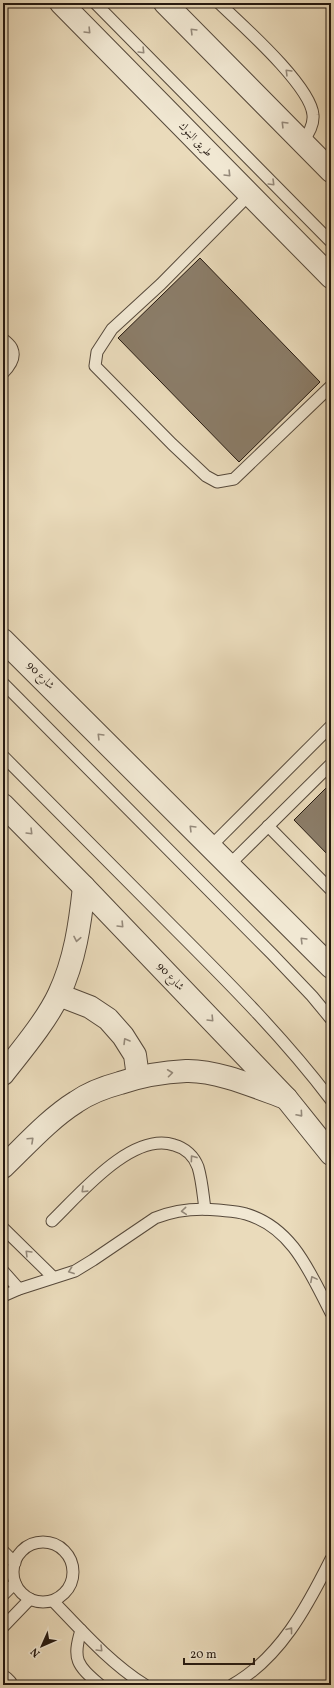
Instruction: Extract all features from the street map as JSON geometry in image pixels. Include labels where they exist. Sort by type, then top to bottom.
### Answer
[{"type":"street","name":"طريق البنوك","points":[[60,3],[331,277]]},
{"type":"street","points":[[165,3],[331,171]]},
{"type":"street","name":"شارع 90","points":[[3,640],[331,967]]},
{"type":"street","name":"شارع 90","points":[[3,805],[84,887],[286,1098],[331,1154]]},
{"type":"street","points":[[3,1074],[40,1025],[59,995],[74,958],[81,919],[84,887]]},
{"type":"street","points":[[59,995],[90,1007],[108,1020],[123,1036],[135,1055],[138,1077]]},
{"type":"street","points":[[3,1167],[49,1123],[76,1101],[103,1088],[138,1077],[188,1071],[212,1074],[236,1080],[286,1098]]},
{"type":"street","points":[[3,1682],[6,1685]]},
{"type":"lane","points":[[95,3],[331,242]]},
{"type":"lane","points":[[220,3],[294,79],[308,98],[313,115],[310,133],[302,142]]},
{"type":"lane","points":[[249,195],[161,284],[112,329],[97,352],[95,366],[172,444],[206,476],[217,482],[234,479],[331,386]]},
{"type":"lane","points":[[3,339],[12,349],[13,358],[8,368],[3,373]]},
{"type":"lane","points":[[3,683],[272,954],[312,996],[331,1019]]},
{"type":"lane","points":[[210,847],[331,726]]},
{"type":"lane","points":[[3,756],[240,995],[309,1071],[331,1100]]},
{"type":"lane","points":[[229,865],[331,764]]},
{"type":"lane","points":[[268,826],[331,890]]},
{"type":"lane","points":[[52,1221],[107,1168],[131,1151],[153,1144],[169,1143],[182,1147],[191,1155],[198,1166],[205,1209]]},
{"type":"lane","points":[[3,1296],[75,1270],[93,1260],[155,1218],[180,1211],[205,1209],[244,1214],[271,1225],[284,1236],[297,1251],[331,1313]]},
{"type":"lane","points":[[3,1228],[52,1278]]},
{"type":"lane","points":[[3,1271],[19,1289]]},
{"type":"lane","points":[[34,1543],[52,1543],[61,1547],[68,1554],[72,1562],[73,1577],[68,1590],[61,1597],[53,1601],[38,1602],[30,1600],[19,1590],[15,1583],[13,1570],[14,1563],[18,1554],[34,1543]]},
{"type":"lane","points":[[3,1551],[14,1563]]},
{"type":"lane","points":[[232,1685],[248,1676],[272,1654],[300,1617],[331,1559]]},
{"type":"lane","points":[[3,1595],[15,1583]]},
{"type":"lane","points":[[3,1627],[30,1600]]},
{"type":"lane","points":[[53,1601],[81,1630],[128,1674],[146,1685]]},
{"type":"lane","points":[[81,1630],[76,1653],[78,1662],[100,1685]]},
{"type":"building","points":[[200,258],[320,382],[239,462],[118,338]]},
{"type":"building","points":[[331,783],[331,858],[294,820]]}]
